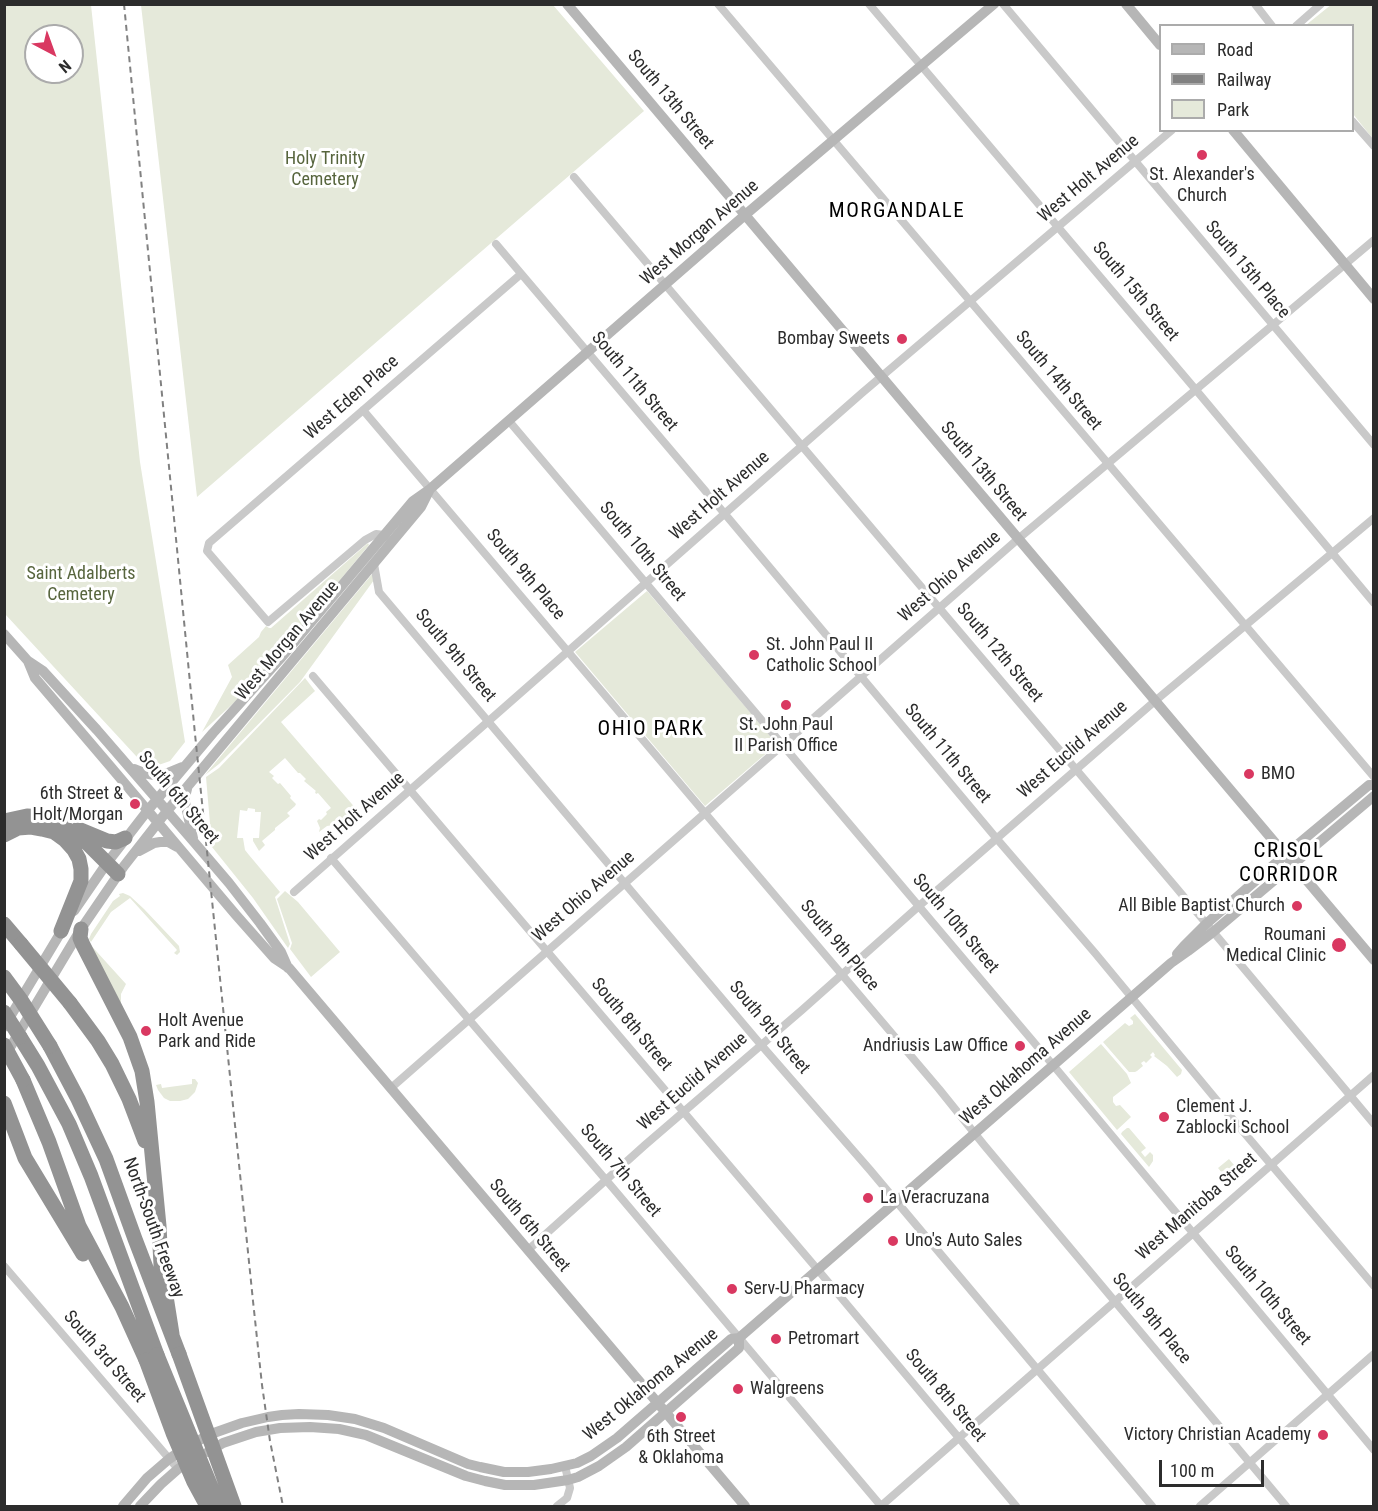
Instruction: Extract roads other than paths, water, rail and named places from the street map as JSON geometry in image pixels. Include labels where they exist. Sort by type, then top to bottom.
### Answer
[{"type":"highway","points":[[4,821],[27,816],[43,817],[107,842],[116,842],[125,837]]},
{"type":"highway","points":[[55,821],[87,843],[118,874]]},
{"type":"highway","points":[[4,835],[18,828],[42,829],[54,832],[74,850],[79,860],[81,881],[61,931]]},
{"type":"highway","points":[[4,924],[70,1003],[98,1041],[122,1083],[140,1125],[153,1166]]},
{"type":"highway","points":[[81,929],[80,938],[83,945],[126,1029],[142,1071],[147,1102],[161,1265],[172,1334]]},
{"type":"highway","name":"North-South Freeway","points":[[4,977],[50,1046],[106,1159],[234,1506]]},
{"type":"highway","points":[[4,1012],[38,1066],[69,1124],[91,1176],[151,1358],[173,1433],[207,1506]]},
{"type":"highway","points":[[4,1045],[23,1080],[49,1142],[79,1226],[151,1358],[219,1506]]},
{"type":"highway","points":[[4,1103],[25,1158],[84,1256],[122,1307]]},
{"type":"highway","points":[[4,1138],[25,1158]]},
{"type":"street","name":"South 13th Street","points":[[567,4],[1374,960]]},
{"type":"street","name":"South 14th Street","points":[[718,4],[1374,777]]},
{"type":"street","name":"South 15th Street","points":[[869,4],[1374,603]]},
{"type":"street","name":"West Morgan Avenue","points":[[167,811],[374,564],[413,501],[430,489],[745,215],[994,4]]},
{"type":"street","name":"South 15th Place","points":[[1003,4],[1374,445]]},
{"type":"street","points":[[1126,4],[1159,43]]},
{"type":"street","points":[[1255,4],[1270,24]]},
{"type":"street","points":[[1298,24],[1321,4]]},
{"type":"street","points":[[1354,122],[1374,146]]},
{"type":"street","name":"West Holt Avenue","points":[[294,892],[881,377],[1170,132]]},
{"type":"street","points":[[1235,132],[1374,299]]},
{"type":"street","name":"South 12th Street","points":[[574,177],[1374,1124]]},
{"type":"street","name":"West Ohio Avenue","points":[[391,1088],[1018,539],[1374,240]]},
{"type":"street","name":"South 11th Street","points":[[496,244],[996,839],[1095,952],[1374,1286]]},
{"type":"street","name":"West Eden Place","points":[[388,538],[376,534],[365,540],[268,622],[207,548],[209,543],[521,274]]},
{"type":"street","name":"South 9th Place","points":[[363,410],[939,1089],[1286,1506]]},
{"type":"street","name":"South 10th Street","points":[[509,420],[1374,1450]]},
{"type":"street","name":"West Euclid Avenue","points":[[528,1250],[1155,701],[1374,518]]},
{"type":"street","name":"West Morgan Avenue","points":[[157,799],[388,538]]},
{"type":"street","name":"South 9th Street","points":[[374,564],[379,592],[1152,1506]]},
{"type":"street","name":"South 6th Street","points":[[4,634],[28,661],[43,671],[229,882],[281,952],[288,968]]},
{"type":"street","name":"South 6th Street","points":[[28,661],[35,678],[274,958],[288,968],[391,1088],[745,1506]]},
{"type":"street","name":"South 8th Street","points":[[313,676],[1016,1506]]},
{"type":"street","points":[[129,766],[154,775],[165,774],[185,765]]},
{"type":"street","name":"West Oklahoma Avenue","points":[[1210,928],[1285,855],[1369,785],[1374,784]]},
{"type":"street","points":[[187,789],[184,797],[194,842]]},
{"type":"street","name":"West Oklahoma Avenue","points":[[123,1506],[147,1478],[169,1458],[200,1439],[268,1416],[315,1414],[341,1416],[375,1425],[468,1464],[494,1470],[528,1472],[565,1466],[577,1463],[599,1451],[731,1339],[740,1338],[1171,963],[1184,946],[1292,864],[1374,796]]},
{"type":"street","points":[[4,1028],[61,931],[125,837],[157,799]]},
{"type":"street","points":[[4,1056],[81,929],[131,856],[167,811]]},
{"type":"street","points":[[131,856],[160,842],[168,843],[181,850]]},
{"type":"street","name":"South 7th Street","points":[[332,858],[881,1506]]},
{"type":"street","name":"West Manitoba Street","points":[[881,1506],[1374,1075]]},
{"type":"street","name":"South 3rd Street","points":[[4,1266],[178,1469]]},
{"type":"street","name":"West Oklahoma Avenue","points":[[140,1506],[178,1469],[223,1443],[256,1432],[310,1426],[339,1429],[366,1436],[466,1476],[485,1481],[505,1485],[534,1485],[568,1480],[589,1472],[612,1458],[739,1348],[740,1338]]},
{"type":"street","points":[[1200,1506],[1374,1354]]},
{"type":"street","points":[[557,1506],[567,1498],[570,1488],[565,1466]]},
{"type":"railway","points":[[124,4],[253,1301],[270,1441],[283,1506]]},
{"type":"place","name":"St. Alexander's Church","points":[[1202,155]]},
{"type":"place","name":"Bombay Sweets","points":[[902,339]]},
{"type":"place","name":"St. John Paul II Catholic School","points":[[754,655]]},
{"type":"place","name":"St. John Paul II Parish Office","points":[[786,705]]},
{"type":"place","name":"BMO","points":[[1249,774]]},
{"type":"place","name":"6th Street & Holt/Morgan","points":[[135,804]]},
{"type":"place","name":"All Bible Baptist Church","points":[[1297,906]]},
{"type":"place","name":"Roumani Medical Clinic","points":[[1339,945]]},
{"type":"place","name":"Holt Avenue Park and Ride","points":[[146,1031]]},
{"type":"place","name":"Andriusis Law Office","points":[[1020,1046]]},
{"type":"place","name":"Clement J. Zablocki School","points":[[1164,1117]]},
{"type":"place","name":"La Veracruzana","points":[[868,1198]]},
{"type":"place","name":"Uno's Auto Sales","points":[[893,1241]]},
{"type":"place","name":"Serv-U Pharmacy","points":[[732,1289]]},
{"type":"place","name":"Petromart","points":[[776,1339]]},
{"type":"place","name":"Walgreens","points":[[738,1389]]},
{"type":"place","name":"6th Street & Oklahoma","points":[[681,1417]]},
{"type":"place","name":"Victory Christian Academy","points":[[1323,1435]]},
{"type":"district","name":"MORGANDALE","points":[[897,212]]},
{"type":"district","name":"OHIO PARK","points":[[651,730]]},
{"type":"district","name":"CRISOL CORRIDOR","points":[[1289,864]]},
{"type":"park label","name":"Holy Trinity Cemetery","points":[[325,169]]},
{"type":"park label","name":"Saint Adalberts Cemetery","points":[[81,584]]}]
